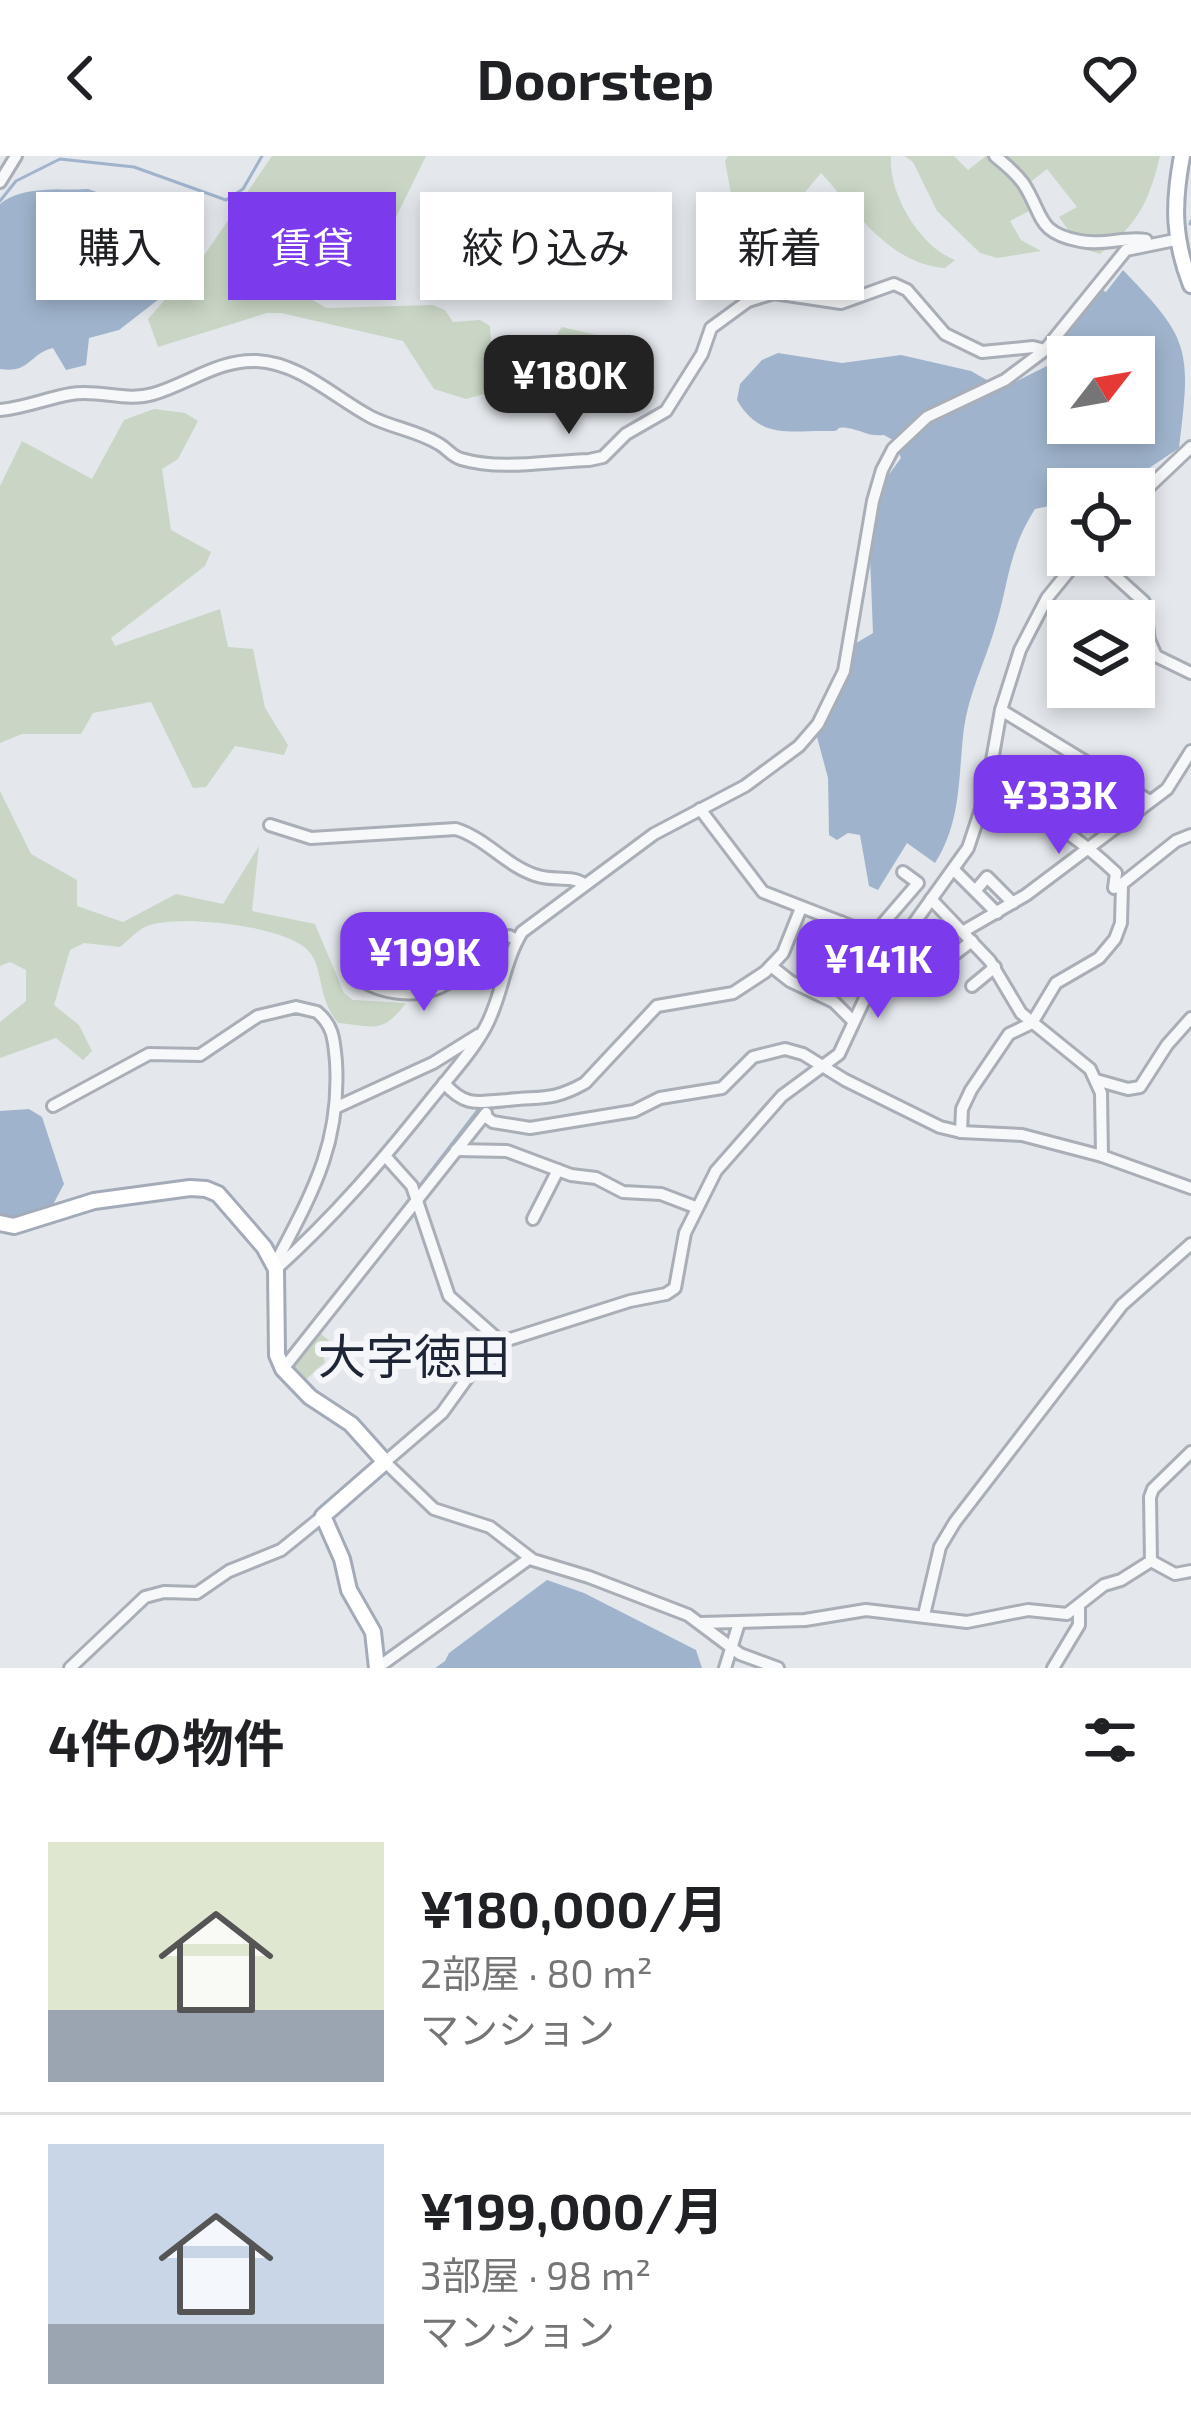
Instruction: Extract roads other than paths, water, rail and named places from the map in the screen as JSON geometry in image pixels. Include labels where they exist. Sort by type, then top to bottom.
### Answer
[{"type":"main road","points":[[1182,156],[1171,238],[1191,285]]},
{"type":"main road","points":[[0,1223],[14,1226],[94,1201],[206,1189],[231,1207],[275,1267],[277,1355],[283,1369],[310,1397],[351,1424],[385,1462],[323,1516],[351,1595],[374,1636],[377,1668]]},
{"type":"street","points":[[0,182],[16,156]]},
{"type":"street","points":[[995,156],[1018,177],[1044,226],[1054,234],[1105,245],[1135,238],[1171,238]]},
{"type":"street","points":[[275,1267],[329,1219],[386,1157],[482,1033],[517,940],[535,921],[664,827],[775,767],[799,746],[830,703],[844,671],[873,501],[893,448],[927,417],[1005,380],[1045,350],[1122,252],[1191,231]]},
{"type":"street","points":[[0,410],[74,393],[121,398],[152,395],[229,363],[258,361],[312,380],[374,418],[406,427],[441,445],[454,457],[489,464],[589,460],[603,457],[626,434],[666,411],[701,354],[711,328],[765,293],[841,303],[894,284],[907,290],[945,334],[982,352],[1045,350]]},
{"type":"street","points":[[1155,481],[1191,447]]},
{"type":"street","points":[[778,1668],[749,1659],[701,1623],[590,1576],[530,1558],[496,1530],[434,1509],[385,1462],[442,1413],[473,1367],[501,1342],[630,1300],[670,1293],[676,1286],[685,1233],[716,1171],[782,1096],[826,1066],[847,1042],[853,1022],[897,944],[968,848],[986,794],[1000,710],[1020,650],[1065,576]]},
{"type":"street","points":[[1115,576],[1144,602],[1156,656],[1191,673]]},
{"type":"street","points":[[1000,710],[1150,801]]},
{"type":"street","points":[[928,974],[997,913],[1150,801],[1177,778],[1191,751]]},
{"type":"street","points":[[986,794],[1029,808],[1088,848],[1116,873],[1114,897],[1120,904]]},
{"type":"street","points":[[700,809],[763,892],[897,944]]},
{"type":"street","points":[[270,825],[311,838],[456,829],[473,835],[521,869],[584,884]]},
{"type":"street","points":[[961,1132],[962,1109],[971,1090],[1009,1034],[1032,1023],[1056,983],[1106,951],[1120,927],[1119,890],[1124,882],[1176,841],[1191,835]]},
{"type":"street","points":[[954,870],[997,913]]},
{"type":"street","points":[[874,934],[918,883],[903,872]]},
{"type":"street","points":[[976,890],[988,877],[1013,903]]},
{"type":"street","points":[[932,899],[995,967],[1022,1013],[1078,1057],[1096,1080],[1104,1114],[1102,1156]]},
{"type":"street","points":[[283,1369],[484,1111],[503,1100],[537,1101],[572,1090],[589,1079],[653,1009],[733,993],[784,952],[801,908]]},
{"type":"street","points":[[806,987],[841,922]]},
{"type":"street","points":[[350,969],[375,989],[431,990],[452,981],[499,939],[517,940]]},
{"type":"street","points":[[772,966],[834,1002],[853,1022]]},
{"type":"street","points":[[972,986],[995,967]]},
{"type":"street","points":[[53,1106],[149,1054],[200,1054],[258,1016],[296,1007],[317,1012],[330,1025],[337,1107],[322,1172],[275,1267]]},
{"type":"street","points":[[1096,1080],[1140,1088],[1191,1018]]},
{"type":"street","points":[[337,1107],[433,1063],[482,1033]]},
{"type":"street","points":[[444,1083],[493,1122],[530,1128],[634,1112],[660,1098],[722,1088],[753,1057],[784,1049],[826,1066],[907,1112],[961,1132],[1004,1131],[1102,1156],[1191,1188]]},
{"type":"street","points":[[456,1150],[507,1151],[558,1171],[596,1178],[628,1193],[661,1194],[695,1207]]},
{"type":"street","points":[[386,1157],[405,1175],[417,1199],[449,1296],[501,1342]]},
{"type":"street","points":[[533,1219],[558,1171]]},
{"type":"street","points":[[310,1198],[329,1219]]},
{"type":"street","points":[[924,1616],[940,1547],[955,1522],[1122,1305],[1191,1244]]},
{"type":"street","points":[[1151,1561],[1150,1497],[1191,1452]]},
{"type":"street","points":[[70,1668],[145,1597],[197,1593],[236,1568],[290,1545],[323,1516]]},
{"type":"street","points":[[377,1668],[530,1558]]},
{"type":"street","points":[[1151,1561],[1175,1574],[1191,1570]]},
{"type":"street","points":[[701,1623],[805,1620],[866,1610],[967,1622],[1028,1610],[1067,1614],[1104,1586],[1151,1561]]},
{"type":"street","points":[[1053,1668],[1079,1625],[1079,1607]]},
{"type":"street","points":[[724,1668],[739,1623]]},
{"type":"water","points":[[30,191],[97,192],[36,192],[36,300],[158,300],[119,330],[89,338],[86,365],[66,370],[53,348],[18,369],[0,369],[0,204]]},
{"type":"water","points":[[1123,270],[1174,331],[1181,348],[1185,388],[1179,448],[1149,468],[1047,468],[1047,506],[1035,509],[1014,555],[969,703],[954,814],[944,847],[935,863],[907,843],[878,890],[869,886],[860,835],[848,833],[837,840],[829,835],[828,778],[817,737],[843,688],[853,645],[873,633],[870,557],[882,484],[901,458],[893,440],[884,435],[843,428],[789,431],[766,427],[737,400],[740,384],[762,360],[778,353],[842,363],[901,355],[971,371],[999,387],[1047,366],[1047,444],[1155,444],[1155,336],[1066,336],[1100,289],[1106,292]]},
{"type":"water","points":[[29,1109],[42,1117],[64,1184],[49,1212],[0,1223],[0,1111]]},
{"type":"water","points":[[547,1580],[584,1593],[696,1650],[702,1668],[435,1668]]},
{"type":"waterway","points":[[0,201],[16,181],[60,159],[134,167],[226,200],[243,189],[262,156]]},
{"type":"waterway","points":[[787,927],[795,909]]},
{"type":"waterway","points":[[663,1000],[740,982]]},
{"type":"waterway","points":[[615,1043],[633,1025]]},
{"type":"waterway","points":[[418,1188],[478,1110],[543,1102]]},
{"type":"waterway","points":[[337,1293],[413,1195]]},
{"type":"district","name":"大字徳田","points":[[414,1355]]}]
